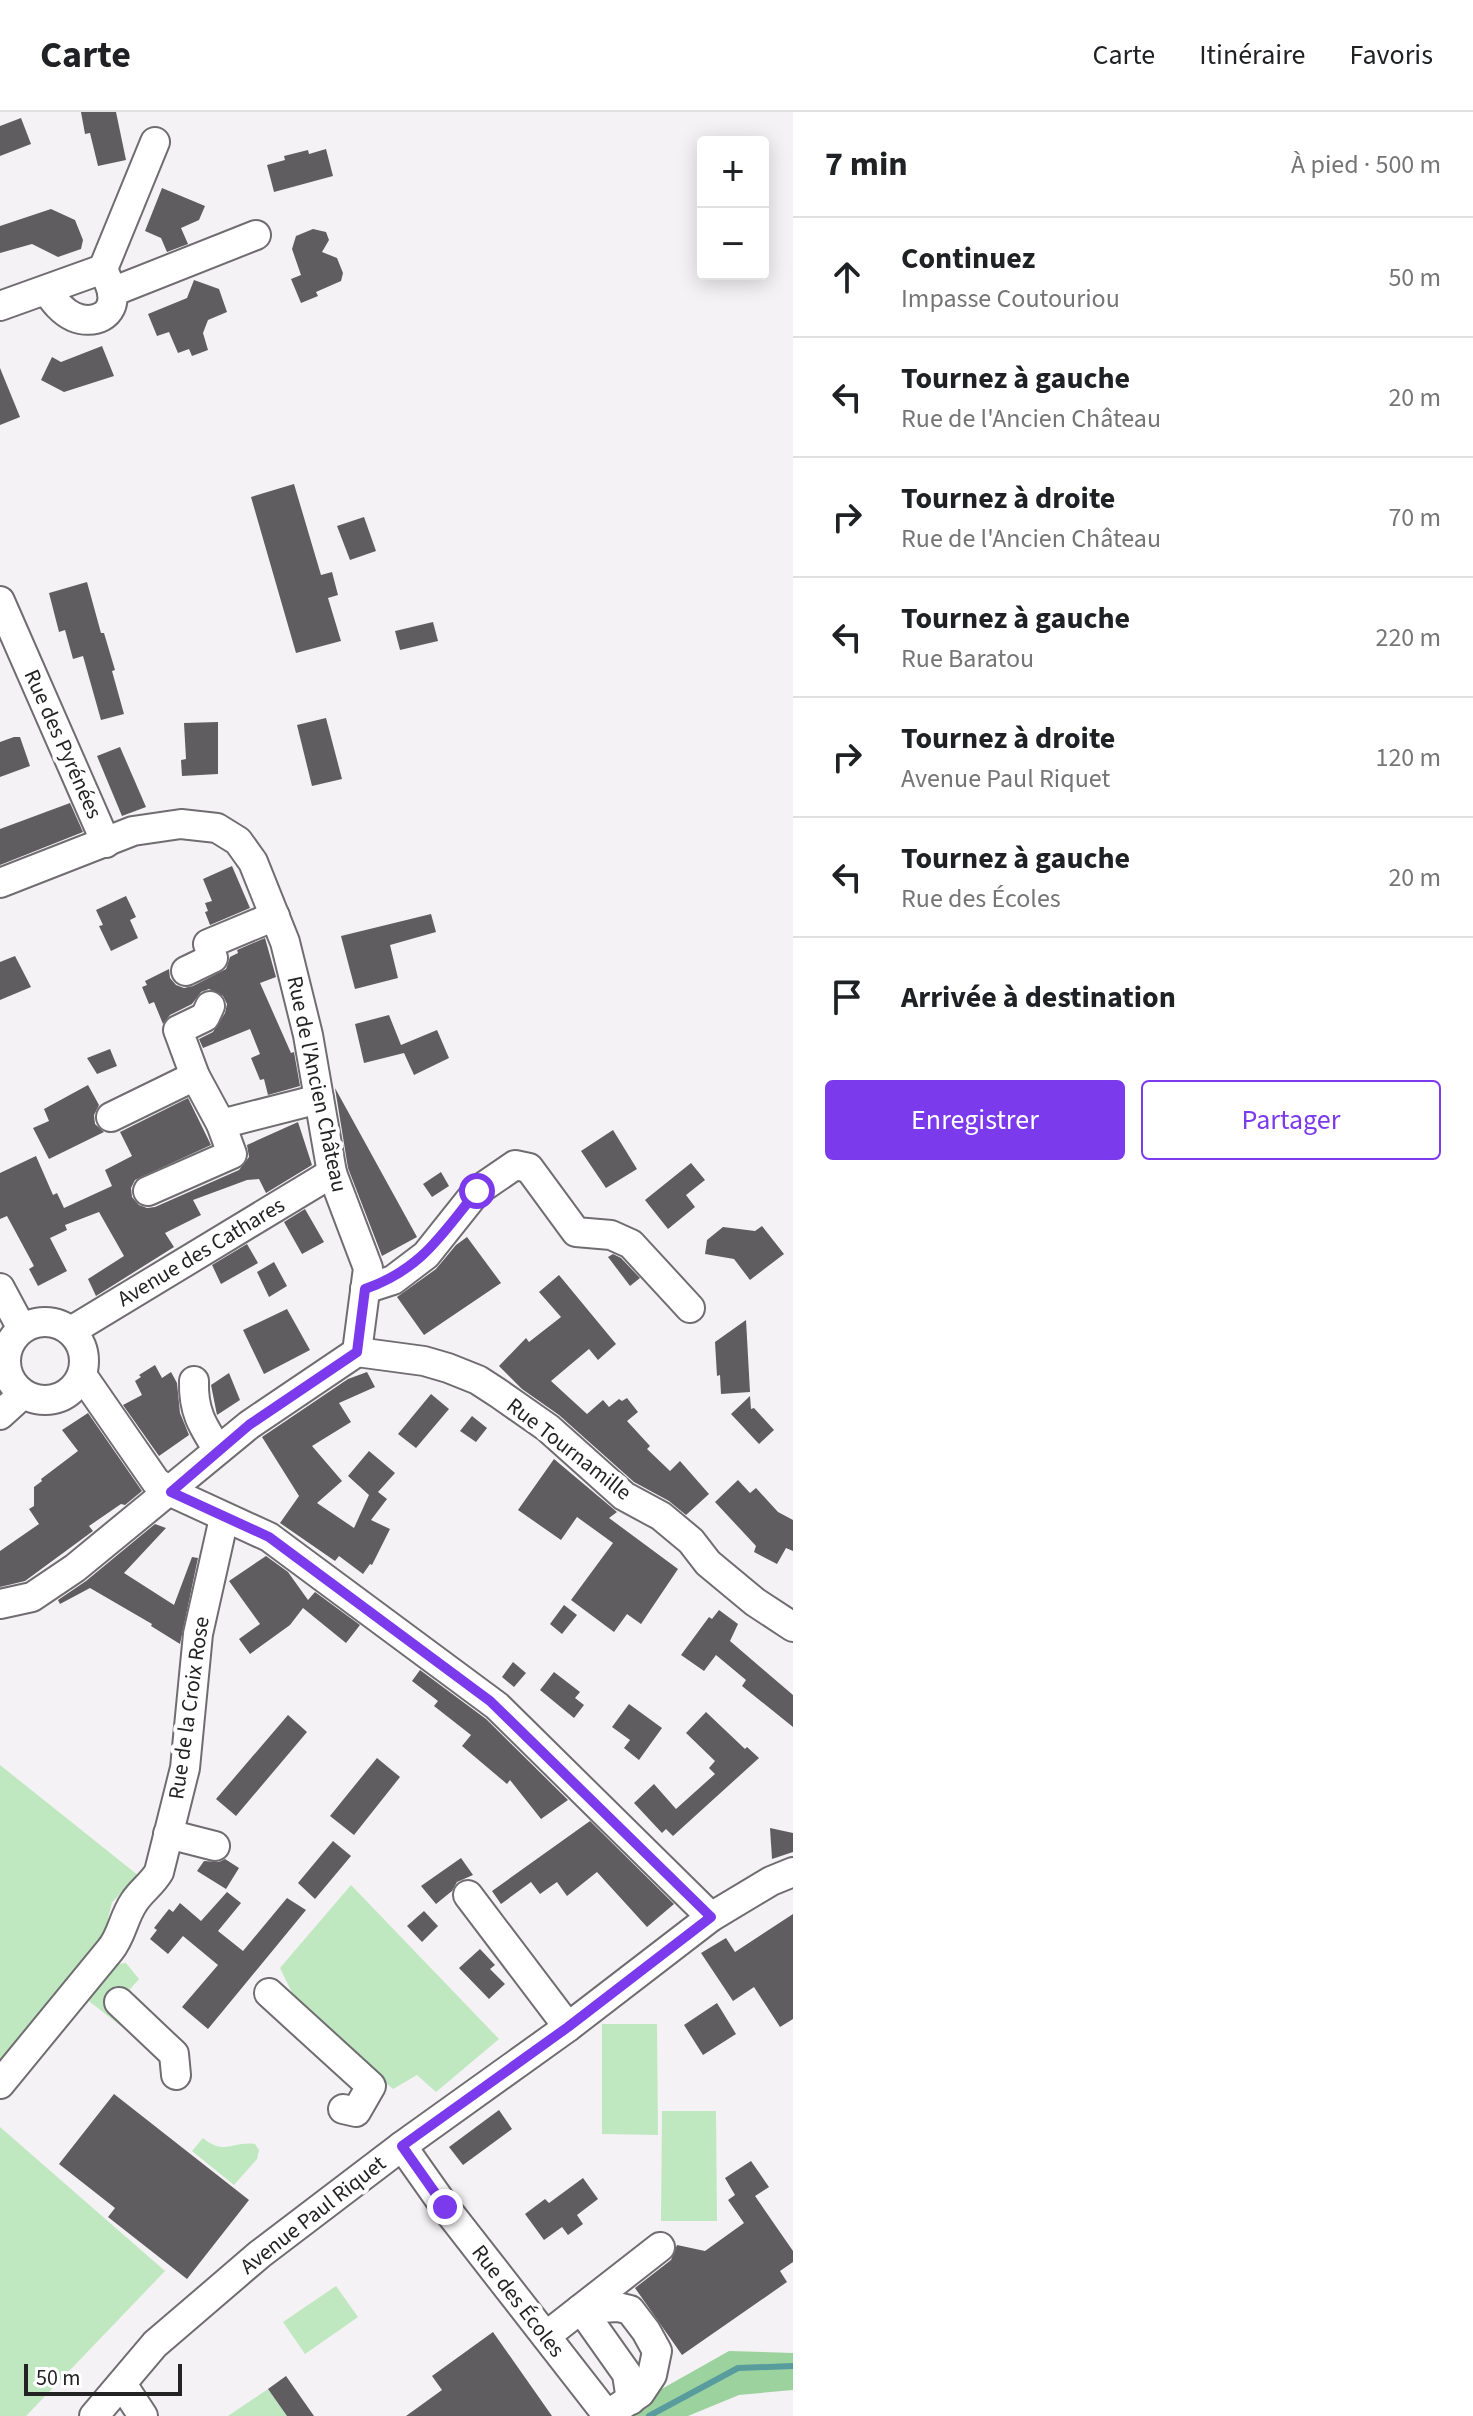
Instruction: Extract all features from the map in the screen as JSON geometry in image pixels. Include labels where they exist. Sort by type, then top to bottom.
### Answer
[{"type":"street","points":[[47,291],[60,307],[74,317],[90,320],[105,316],[113,306],[108,280],[155,142]]},
{"type":"street","points":[[0,306],[47,291],[108,280],[256,235]]},
{"type":"street","name":"Rue des Pyrénées","points":[[0,601],[106,843]]},
{"type":"street","name":"Rue de l'Ancien Château","points":[[0,883],[133,831],[181,824],[217,828],[238,841],[253,862],[285,942],[308,1035],[332,1173],[368,1268],[357,1352]]},
{"type":"street","points":[[186,971],[213,958],[208,944],[275,916]]},
{"type":"street","points":[[148,1191],[232,1154],[221,1124],[195,1076],[178,1030],[205,1017],[210,1006]]},
{"type":"street","points":[[111,1117],[195,1076]]},
{"type":"street","points":[[221,1124],[319,1099]]},
{"type":"street","points":[[365,1289],[393,1280],[426,1255],[477,1191],[515,1165],[529,1168],[576,1232],[611,1235],[631,1244],[690,1308]]},
{"type":"street","name":"Avenue des Cathares","points":[[71,1331],[332,1173]]},
{"type":"street","points":[[0,1288],[22,1329]]},
{"type":"street","points":[[47,1321],[71,1331],[83,1351],[85,1363],[76,1385],[57,1399],[45,1401],[23,1394],[9,1377],[6,1356],[14,1336],[22,1329],[47,1321]]},
{"type":"street","points":[[0,1604],[32,1597],[75,1568],[249,1425],[357,1352]]},
{"type":"street","name":"Rue Tournamille","points":[[357,1352],[424,1361],[478,1380],[548,1428],[624,1496],[661,1516],[691,1541],[708,1563],[793,1627]]},
{"type":"street","points":[[82,1375],[156,1482],[224,1518],[269,1537],[388,1610],[497,1706],[711,1917]]},
{"type":"street","points":[[194,1381],[193,1402],[201,1423],[218,1450]]},
{"type":"street","points":[[0,1415],[23,1394]]},
{"type":"street","name":"Rue de la Croix Rose","points":[[0,2084],[119,1938],[135,1900],[154,1882],[159,1872],[185,1768],[198,1634],[224,1518]]},
{"type":"street","points":[[168,1834],[215,1846]]},
{"type":"street","name":"Avenue Paul Riquet","points":[[122,2384],[155,2344],[260,2254],[402,2146],[568,2027],[711,1917],[771,1881],[793,1872]]},
{"type":"street","points":[[468,1895],[568,2027]]},
{"type":"street","points":[[269,1993],[371,2086],[356,2112],[343,2109]]},
{"type":"street","points":[[119,2002],[174,2054],[176,2075]]},
{"type":"street","name":"Rue des Écoles","points":[[402,2146],[445,2207],[607,2416]]},
{"type":"street","points":[[546,2336],[660,2247]]},
{"type":"street","points":[[581,2309],[618,2307],[630,2310],[657,2351],[652,2375],[640,2393],[607,2416]]},
{"type":"street","points":[[581,2309],[627,2374],[631,2400]]},
{"type":"street","points":[[94,2416],[122,2384],[143,2416]]},
{"type":"green space","points":[[0,1765],[139,1876],[112,1902],[101,1949],[0,2065]]},
{"type":"green space","points":[[351,1885],[499,2039],[436,2092],[417,2075],[393,2089],[300,2009],[280,1968]]},
{"type":"green space","points":[[126,1963],[139,1979],[119,2002],[176,2075],[135,2037],[85,1998],[118,1964]]},
{"type":"green space","points":[[602,2024],[657,2024],[658,2135],[602,2134]]},
{"type":"green space","points":[[662,2111],[716,2111],[717,2221],[661,2221]]},
{"type":"green space","points":[[0,2127],[165,2271],[26,2416],[0,2416]]},
{"type":"green space","points":[[203,2138],[223,2147],[255,2144],[259,2150],[257,2159],[234,2185],[192,2151]]},
{"type":"green space","points":[[336,2286],[358,2317],[305,2354],[283,2322]]},
{"type":"green space","points":[[729,2351],[793,2353],[793,2390],[739,2395],[688,2416],[624,2416],[642,2400]]},
{"type":"green space","points":[[268,2389],[287,2416],[228,2416]]},
{"type":"building","points":[[81,112],[116,112],[126,160],[98,166],[90,133],[85,134]]},
{"type":"building","points":[[21,118],[31,144],[0,156],[0,126]]},
{"type":"building","points":[[326,149],[333,176],[274,192],[267,165],[285,160],[284,156]]},
{"type":"building","points":[[162,188],[205,206],[199,220],[181,228],[188,244],[167,252],[161,238],[145,231]]},
{"type":"building","points":[[51,209],[75,220],[83,240],[81,249],[58,257],[32,244],[0,253],[0,226]]},
{"type":"building","points":[[313,229],[326,232],[329,240],[322,252],[337,258],[343,273],[341,281],[316,292],[318,296],[301,303],[291,279],[301,275],[292,249],[296,236]]},
{"type":"building","points":[[194,280],[219,289],[227,312],[208,320],[203,333],[208,350],[192,356],[189,349],[178,353],[169,332],[157,336],[148,314],[187,298]]},
{"type":"building","points":[[102,346],[114,376],[64,392],[41,380],[52,357],[61,362]]},
{"type":"building","points":[[0,368],[20,417],[0,425]]},
{"type":"building","points":[[294,484],[321,575],[332,572],[338,595],[328,598],[341,641],[296,653],[251,497]]},
{"type":"building","points":[[364,517],[376,551],[350,560],[337,526]]},
{"type":"building","points":[[87,582],[115,670],[112,671],[124,714],[101,720],[83,656],[73,659],[65,630],[59,632],[49,593]]},
{"type":"building","points":[[433,622],[438,641],[400,650],[395,631]]},
{"type":"building","points":[[326,718],[342,779],[312,786],[297,725]]},
{"type":"building","points":[[218,722],[218,774],[182,776],[181,760],[186,759],[184,723]]},
{"type":"building","points":[[20,737],[30,766],[0,777],[0,742]]},
{"type":"building","points":[[120,747],[146,807],[122,816],[97,756]]},
{"type":"building","points":[[70,803],[83,832],[0,865],[0,829]]},
{"type":"building","points":[[232,866],[250,908],[210,925],[205,903],[212,901],[203,879]]},
{"type":"building","points":[[126,896],[136,917],[130,920],[138,938],[111,951],[99,926],[103,925],[96,910]]},
{"type":"building","points":[[431,914],[436,932],[390,945],[398,978],[355,989],[341,936]]},
{"type":"building","points":[[265,938],[276,977],[260,983],[291,1053],[294,1052],[300,1086],[268,1095],[264,1079],[260,1080],[251,1058],[260,1054],[250,1029],[203,1048],[199,1039],[213,1032],[225,1013],[227,1004],[223,996],[209,989],[201,992],[192,1004],[170,1015],[163,1024],[154,1002],[149,1004],[142,987],[147,985],[145,981],[169,969],[170,978],[176,985],[184,988],[193,986],[226,969],[230,957],[238,953],[237,950]]},
{"type":"building","points":[[15,956],[31,987],[0,1000],[0,962]]},
{"type":"building","points":[[389,1015],[401,1045],[437,1030],[449,1058],[414,1075],[404,1053],[364,1063],[355,1024]]},
{"type":"building","points":[[110,1049],[117,1066],[97,1074],[87,1058]]},
{"type":"building","points":[[88,1085],[99,1105],[94,1115],[95,1124],[104,1132],[49,1159],[33,1128],[49,1121],[44,1109]]},
{"type":"building","points":[[335,1088],[417,1237],[382,1256],[348,1168]]},
{"type":"building","points":[[188,1098],[211,1145],[135,1180],[131,1188],[132,1197],[139,1205],[155,1207],[239,1170],[249,1157],[247,1145],[298,1122],[312,1165],[266,1193],[259,1179],[247,1180],[193,1200],[201,1215],[165,1233],[174,1247],[96,1296],[88,1279],[124,1256],[99,1212],[65,1225],[67,1230],[50,1238],[67,1271],[38,1286],[29,1269],[34,1266],[7,1216],[0,1219],[0,1173],[36,1156],[53,1195],[57,1193],[64,1208],[112,1186],[105,1170],[132,1156],[120,1132]]},
{"type":"building","points":[[613,1130],[637,1169],[606,1188],[581,1151]]},
{"type":"building","points":[[691,1163],[705,1180],[686,1195],[695,1207],[668,1229],[645,1200]]},
{"type":"building","points":[[441,1172],[449,1186],[432,1197],[423,1184]]},
{"type":"building","points":[[305,1209],[324,1242],[302,1254],[284,1222]]},
{"type":"building","points":[[762,1226],[784,1254],[750,1280],[734,1259],[705,1254],[707,1240],[723,1227],[755,1231]]},
{"type":"building","points":[[467,1237],[501,1283],[424,1335],[397,1297],[436,1269]]},
{"type":"building","points":[[247,1244],[258,1263],[221,1284],[212,1265]]},
{"type":"building","points":[[613,1254],[640,1278],[630,1286],[608,1257]]},
{"type":"building","points":[[274,1262],[287,1286],[269,1297],[257,1272]]},
{"type":"building","points":[[559,1275],[616,1344],[598,1360],[589,1349],[551,1381],[587,1414],[603,1400],[609,1407],[619,1399],[627,1398],[638,1412],[627,1421],[650,1446],[647,1449],[670,1471],[680,1461],[709,1494],[686,1515],[669,1501],[634,1482],[559,1415],[522,1389],[499,1366],[526,1338],[529,1342],[561,1317],[539,1292]]},
{"type":"building","points":[[287,1309],[310,1350],[264,1374],[243,1330]]},
{"type":"building","points":[[746,1320],[750,1392],[721,1394],[715,1342]]},
{"type":"building","points":[[155,1365],[162,1378],[171,1372],[177,1383],[180,1413],[189,1435],[159,1456],[123,1405],[142,1395],[135,1381]]},
{"type":"building","points":[[367,1372],[375,1387],[339,1403],[351,1422],[312,1446],[342,1481],[317,1503],[354,1528],[369,1495],[348,1476],[369,1451],[395,1473],[378,1492],[387,1499],[371,1520],[390,1529],[372,1565],[363,1574],[339,1556],[335,1561],[280,1523],[299,1496],[262,1437],[348,1379]]},
{"type":"building","points":[[229,1373],[240,1400],[217,1415],[211,1385]]},
{"type":"building","points":[[431,1394],[449,1409],[416,1448],[398,1434]]},
{"type":"building","points":[[750,1396],[751,1409],[754,1408],[774,1430],[759,1444],[731,1414]]},
{"type":"building","points":[[88,1413],[142,1491],[89,1526],[93,1531],[25,1581],[0,1587],[0,1551],[39,1524],[29,1509],[34,1506],[34,1487],[78,1451],[62,1430]]},
{"type":"building","points":[[472,1416],[487,1428],[476,1442],[460,1431]]},
{"type":"building","points":[[554,1459],[617,1512],[609,1518],[678,1569],[641,1624],[627,1614],[614,1632],[571,1600],[613,1543],[577,1517],[561,1540],[518,1510]]},
{"type":"building","points":[[738,1480],[750,1493],[756,1488],[778,1512],[793,1520],[793,1551],[786,1548],[777,1564],[754,1552],[756,1546],[715,1502]]},
{"type":"building","points":[[155,1524],[166,1528],[124,1573],[174,1605],[192,1557],[198,1558],[180,1644],[90,1588],[60,1604],[58,1600]]},
{"type":"building","points":[[266,1556],[288,1572],[308,1600],[315,1592],[360,1625],[346,1643],[303,1608],[290,1625],[250,1654],[239,1639],[260,1624],[229,1581]]},
{"type":"building","points":[[564,1605],[577,1615],[562,1634],[550,1624]]},
{"type":"building","points":[[719,1610],[738,1624],[730,1641],[793,1695],[793,1727],[742,1686],[746,1680],[716,1655],[704,1671],[681,1655],[709,1617],[712,1619]]},
{"type":"building","points":[[513,1662],[526,1673],[514,1687],[502,1677]]},
{"type":"building","points":[[420,1670],[486,1719],[568,1800],[541,1819],[510,1780],[507,1784],[462,1746],[471,1735],[434,1706],[438,1701],[412,1681]]},
{"type":"building","points":[[554,1672],[580,1692],[575,1698],[584,1705],[574,1718],[540,1690]]},
{"type":"building","points":[[629,1704],[662,1728],[639,1760],[624,1748],[630,1740],[612,1727]]},
{"type":"building","points":[[706,1712],[759,1758],[673,1836],[666,1829],[662,1833],[634,1803],[654,1784],[676,1809],[715,1774],[709,1768],[715,1761],[686,1733]]},
{"type":"building","points":[[288,1715],[307,1732],[236,1816],[216,1799]]},
{"type":"building","points":[[377,1758],[400,1777],[354,1835],[330,1816]]},
{"type":"building","points":[[590,1821],[674,1904],[647,1927],[597,1872],[567,1896],[557,1882],[540,1894],[531,1882],[501,1904],[492,1891]]},
{"type":"building","points":[[770,1828],[793,1833],[793,1852],[772,1859]]},
{"type":"building","points":[[333,1841],[351,1856],[315,1899],[298,1883]]},
{"type":"building","points":[[461,1858],[473,1875],[457,1882],[452,1891],[436,1904],[421,1886]]},
{"type":"building","points":[[225,1859],[239,1868],[226,1889],[197,1871],[204,1861],[219,1862]]},
{"type":"building","points":[[227,1892],[241,1903],[218,1931],[243,1951],[287,1898],[306,1910],[208,2029],[182,2007],[218,1965],[183,1936],[168,1954],[150,1939],[157,1930],[154,1928],[169,1909],[173,1912],[180,1903],[201,1921]]},
{"type":"building","points":[[424,1911],[438,1926],[422,1942],[407,1926]]},
{"type":"building","points":[[793,1914],[793,2019],[780,2027],[754,1987],[733,2001],[701,1953],[726,1938],[735,1952]]},
{"type":"building","points":[[480,1949],[495,1965],[490,1969],[505,1984],[489,1999],[459,1968]]},
{"type":"building","points":[[717,2003],[736,2034],[703,2055],[684,2025]]},
{"type":"building","points":[[114,2094],[249,2200],[187,2279],[108,2217],[115,2208],[59,2164]]},
{"type":"building","points":[[499,2110],[512,2129],[463,2165],[449,2147]]},
{"type":"building","points":[[751,2161],[769,2187],[755,2196],[793,2251],[793,2262],[780,2271],[787,2282],[682,2355],[635,2288],[671,2260],[677,2245],[705,2251],[744,2223],[728,2200],[735,2195],[725,2178]]},
{"type":"building","points":[[583,2178],[598,2199],[577,2215],[583,2224],[568,2235],[562,2227],[544,2240],[525,2214],[545,2199],[549,2203]]},
{"type":"building","points":[[493,2332],[552,2416],[406,2416],[442,2390],[432,2376]]},
{"type":"building","points":[[286,2376],[314,2416],[287,2416],[268,2389]]},
{"type":"waterway","points":[[649,2416],[738,2368],[793,2366]]},
{"type":"route","points":[[445,2207],[402,2146],[568,2027],[711,1917],[497,1706],[269,1537],[171,1492],[225,1443],[357,1352],[365,1289],[393,1280],[426,1255],[477,1191]]}]
